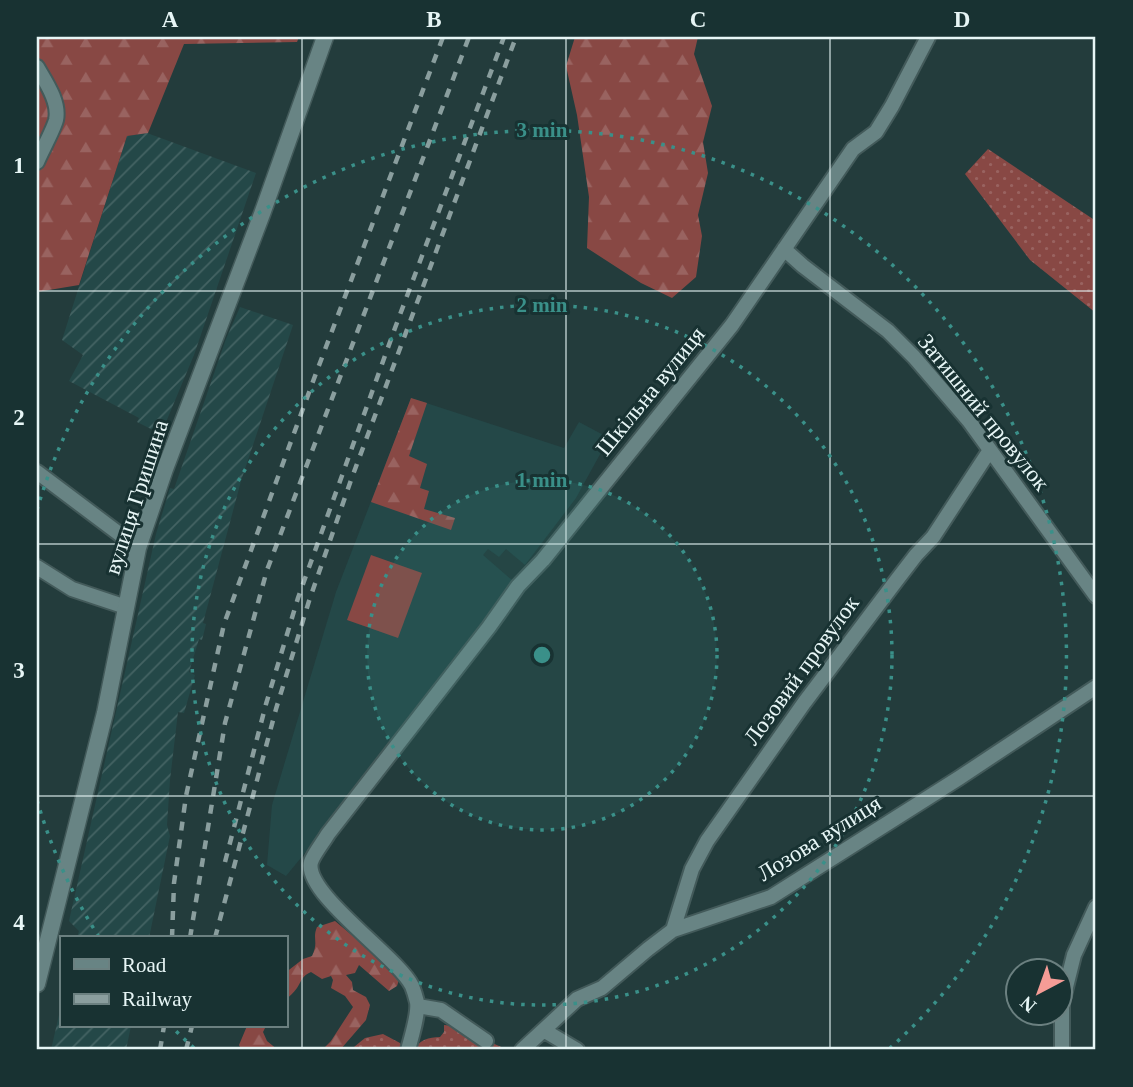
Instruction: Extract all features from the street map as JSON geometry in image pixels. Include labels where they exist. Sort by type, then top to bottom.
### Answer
[{"type":"street","name":"вулиця Гришина","points":[[37,984],[105,713],[138,548],[262,214],[324,37]]},
{"type":"street","name":"Шкільна вулиця","points":[[418,1006],[412,986],[401,971],[355,928],[324,892],[312,875],[311,862],[328,834],[518,586],[543,560],[732,325],[853,149],[876,132],[929,37]]},
{"type":"street","points":[[37,66],[50,89],[57,118],[37,162]]},
{"type":"street","name":"Затишний провулок","points":[[784,249],[888,331],[948,396],[1096,596]]},
{"type":"street","name":"Лозовий провулок","points":[[673,930],[692,869],[707,841],[804,703],[909,564],[933,537],[989,450]]},
{"type":"street","points":[[37,472],[138,548]]},
{"type":"street","points":[[37,567],[72,589],[126,607]]},
{"type":"street","name":"Лозова вулиця","points":[[523,1050],[578,999],[602,988],[673,930],[771,897],[1096,687]]},
{"type":"street","points":[[1062,1050],[1062,1003],[1074,955],[1096,906]]},
{"type":"street","points":[[408,1050],[418,1006],[441,1010],[486,1041]]},
{"type":"street","points":[[545,1031],[577,1050]]},
{"type":"shaded area","points":[[147,133],[256,173],[194,355],[161,434],[137,422],[139,418],[69,381],[83,355],[62,340],[127,136]]},
{"type":"shaded area","points":[[240,307],[293,325],[241,481],[203,623],[206,624],[202,640],[199,639],[189,672],[195,675],[184,713],[178,712],[167,825],[170,836],[149,936],[78,936],[79,931],[69,921],[156,534],[170,488],[174,489],[226,339]]},
{"type":"shaded area","points":[[411,398],[564,448],[579,422],[609,438],[576,498],[525,565],[506,549],[499,557],[488,549],[483,555],[513,581],[360,786],[286,876],[267,865],[272,805],[336,592]]},
{"type":"shaded area","points":[[60,1010],[60,1028],[131,1028],[126,1050],[51,1050]]},
{"type":"green space","points":[[37,37],[299,37],[297,42],[184,44],[148,133],[127,136],[79,285],[37,292]]},
{"type":"green space","points":[[575,37],[698,37],[694,54],[712,106],[703,142],[708,173],[698,215],[702,236],[696,277],[672,298],[641,283],[587,248],[589,197],[577,115],[566,66]]},
{"type":"green space","points":[[988,149],[1096,221],[1096,313],[1030,260],[965,174]]},
{"type":"green space","points":[[411,398],[427,403],[409,456],[427,464],[420,488],[429,491],[424,509],[455,518],[451,530],[371,502]]},
{"type":"green space","points":[[371,555],[422,573],[398,638],[347,620]]},
{"type":"green space","points":[[335,921],[397,973],[399,980],[397,986],[389,991],[359,965],[355,973],[346,975],[352,982],[353,990],[366,997],[370,1005],[366,1020],[340,1050],[322,1050],[353,1007],[345,996],[331,988],[331,976],[322,979],[311,972],[287,998],[287,971],[303,959],[312,956],[317,927]]},
{"type":"green space","points":[[444,1025],[454,1026],[508,1050],[414,1050],[425,1040],[440,1037],[444,1032]]},
{"type":"green space","points":[[246,1028],[265,1028],[263,1032],[267,1041],[278,1050],[241,1049],[239,1045]]},
{"type":"green space","points":[[383,1034],[400,1043],[404,1050],[340,1050],[343,1047],[354,1047],[365,1038]]},
{"type":"railway","points":[[172,936],[174,883],[186,796],[224,624],[443,37]]},
{"type":"railway","points":[[190,936],[225,723],[267,570],[469,37]]},
{"type":"railway","points":[[225,862],[266,704],[298,598],[504,37]]},
{"type":"railway","points":[[216,936],[276,709],[309,601],[351,480],[516,37]]},
{"type":"railway","points":[[160,1050],[164,1028]]},
{"type":"railway","points":[[186,1050],[192,1028]]}]
